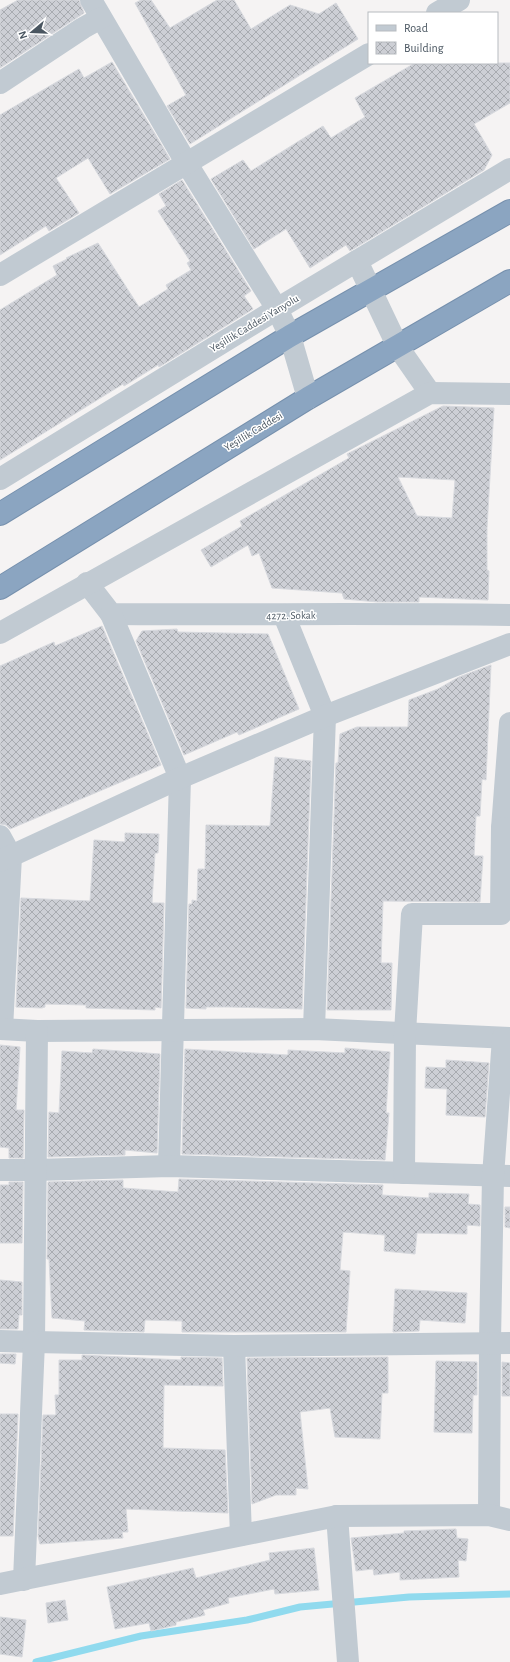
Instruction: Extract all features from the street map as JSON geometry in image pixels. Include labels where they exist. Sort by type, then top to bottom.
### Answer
[{"type":"highway","points":[[0,514],[290,336],[510,211]]},
{"type":"highway","name":"Yeşillik Caddesi","points":[[0,588],[308,398],[510,281]]},
{"type":"street","points":[[439,12],[459,0]]},
{"type":"street","points":[[0,83],[83,28],[96,9],[187,164],[277,309],[290,336],[308,398]]},
{"type":"street","points":[[0,275],[368,55]]},
{"type":"street","name":"Yeşillik Caddesi Yanyolu","points":[[0,479],[277,309],[510,170]]},
{"type":"street","points":[[357,261],[398,347],[430,393]]},
{"type":"street","points":[[0,633],[87,583],[430,393],[510,394]]},
{"type":"street","points":[[87,583],[111,614],[180,778],[169,1166]]},
{"type":"street","name":"4272. Sokak","points":[[111,614],[284,616],[386,613],[510,615]]},
{"type":"street","points":[[284,616],[325,716],[314,1029]]},
{"type":"street","points":[[6,858],[180,778],[325,716],[510,644]]},
{"type":"street","points":[[404,1173],[404,1034],[412,914],[505,914],[506,828],[510,723]]},
{"type":"street","points":[[0,836],[6,858],[1,1029],[37,1031],[314,1029],[506,1038],[502,1176],[500,1517],[337,1516],[0,1584]]},
{"type":"street","points":[[24,1580],[34,1342],[37,1031]]},
{"type":"street","points":[[0,1170],[169,1166],[502,1176]]},
{"type":"street","points":[[0,1341],[234,1346],[500,1342]]},
{"type":"street","points":[[234,1346],[242,1535]]},
{"type":"street","points":[[337,1516],[348,1662]]},
{"type":"building","points":[[18,0],[79,0],[84,13],[0,68],[0,10]]},
{"type":"building","points":[[141,0],[151,0],[170,28],[217,0],[234,0],[251,29],[290,5],[319,14],[336,3],[358,39],[190,144],[167,106],[186,95],[135,3]]},
{"type":"building","points":[[112,62],[170,159],[110,194],[88,158],[56,178],[79,213],[49,231],[46,226],[0,255],[0,115],[79,69],[84,78]]},
{"type":"building","points":[[510,63],[510,103],[474,124],[492,155],[484,170],[350,251],[346,245],[310,268],[286,229],[254,249],[211,179],[243,160],[251,171],[323,126],[331,138],[365,117],[355,98],[413,64]]},
{"type":"building","points":[[182,180],[251,291],[244,296],[253,309],[159,367],[158,365],[124,386],[123,384],[0,460],[0,310],[57,275],[53,266],[67,259],[66,258],[98,243],[139,307],[168,289],[166,285],[191,270],[187,263],[190,261],[158,211],[166,206],[159,194]]},
{"type":"building","points":[[443,406],[494,408],[487,528],[487,570],[489,571],[488,600],[419,597],[419,602],[378,602],[344,599],[342,593],[272,588],[259,553],[252,556],[248,545],[211,567],[201,550],[242,526],[240,521],[349,458],[347,454]],"holes":[[[398,477],[455,480],[452,518],[417,516]]]},
{"type":"building","points":[[102,626],[161,765],[10,829],[6,825],[0,824],[0,666],[54,642],[55,646]]},
{"type":"building","points":[[177,629],[178,632],[268,634],[299,709],[239,735],[237,732],[184,755],[136,641],[142,631]]},
{"type":"building","points":[[491,665],[486,780],[482,779],[480,816],[476,816],[474,856],[483,856],[480,902],[383,901],[381,963],[392,963],[391,1010],[327,1010],[336,763],[338,763],[340,734],[357,727],[408,727],[409,700],[438,689],[459,677]]},
{"type":"building","points":[[275,757],[311,761],[302,1009],[230,1007],[206,1007],[206,1009],[186,1008],[189,904],[192,904],[192,900],[197,901],[198,869],[205,869],[206,825],[270,826]]},
{"type":"building","points":[[125,833],[159,834],[158,853],[155,853],[152,903],[164,903],[161,1008],[155,1007],[155,1010],[86,1008],[86,1005],[45,1004],[45,1007],[42,1008],[16,1007],[21,898],[90,901],[94,840],[125,842]]},
{"type":"building","points":[[0,1045],[20,1047],[16,1110],[24,1110],[23,1158],[9,1158],[9,1148],[0,1147]]},
{"type":"building","points":[[345,1048],[390,1052],[386,1113],[389,1113],[385,1160],[182,1154],[185,1049],[288,1055],[288,1050],[345,1053]]},
{"type":"building","points":[[93,1049],[160,1054],[157,1153],[125,1150],[125,1155],[48,1157],[49,1112],[59,1113],[62,1051],[92,1053]]},
{"type":"building","points":[[446,1060],[489,1063],[485,1117],[446,1115],[447,1089],[425,1088],[426,1067],[446,1068]]},
{"type":"building","points":[[179,1179],[383,1185],[382,1195],[429,1198],[429,1193],[469,1194],[468,1204],[480,1205],[480,1226],[467,1225],[467,1234],[417,1233],[415,1254],[384,1251],[385,1235],[343,1232],[340,1270],[350,1271],[346,1332],[182,1332],[182,1321],[145,1320],[144,1332],[84,1330],[85,1321],[52,1318],[49,1259],[47,1259],[48,1182],[123,1180],[123,1188],[178,1192]]},
{"type":"building","points":[[9,1182],[23,1182],[22,1243],[0,1243],[0,1185],[9,1185]]},
{"type":"building","points":[[505,1207],[510,1207],[510,1228],[505,1227]]},
{"type":"building","points":[[0,1280],[22,1282],[22,1315],[19,1315],[18,1329],[0,1329]]},
{"type":"building","points":[[395,1289],[467,1293],[465,1323],[420,1320],[419,1331],[393,1332]]},
{"type":"building","points":[[0,1354],[16,1354],[15,1364],[0,1363]]},
{"type":"building","points":[[82,1355],[181,1360],[181,1357],[222,1358],[223,1386],[164,1385],[163,1448],[225,1450],[228,1513],[126,1509],[128,1532],[122,1532],[123,1538],[40,1544],[38,1536],[43,1415],[56,1415],[55,1395],[59,1395],[59,1360],[82,1360]]},
{"type":"building","points":[[388,1357],[388,1393],[382,1393],[380,1439],[335,1437],[330,1408],[300,1412],[308,1489],[296,1488],[296,1495],[276,1495],[252,1504],[247,1358]]},
{"type":"building","points":[[436,1361],[477,1362],[477,1395],[473,1395],[472,1433],[434,1432]]},
{"type":"building","points":[[502,1362],[510,1363],[510,1396],[502,1396]]},
{"type":"building","points":[[0,1414],[18,1414],[13,1536],[0,1536]]},
{"type":"building","points":[[456,1529],[457,1538],[468,1539],[466,1561],[458,1560],[459,1577],[400,1580],[400,1572],[374,1575],[373,1569],[356,1571],[351,1538],[404,1533],[404,1531]]},
{"type":"building","points":[[314,1548],[319,1590],[275,1594],[274,1589],[228,1598],[229,1603],[203,1610],[205,1615],[176,1622],[176,1625],[151,1631],[149,1623],[115,1629],[107,1587],[193,1568],[196,1578],[270,1560],[269,1553]]},
{"type":"building","points":[[65,1600],[68,1620],[48,1623],[46,1603]]},
{"type":"building","points":[[0,1617],[26,1620],[22,1657],[0,1654]]},
{"type":"waterway","points":[[36,1662],[141,1636],[247,1620],[300,1607],[409,1597],[510,1594]]}]
